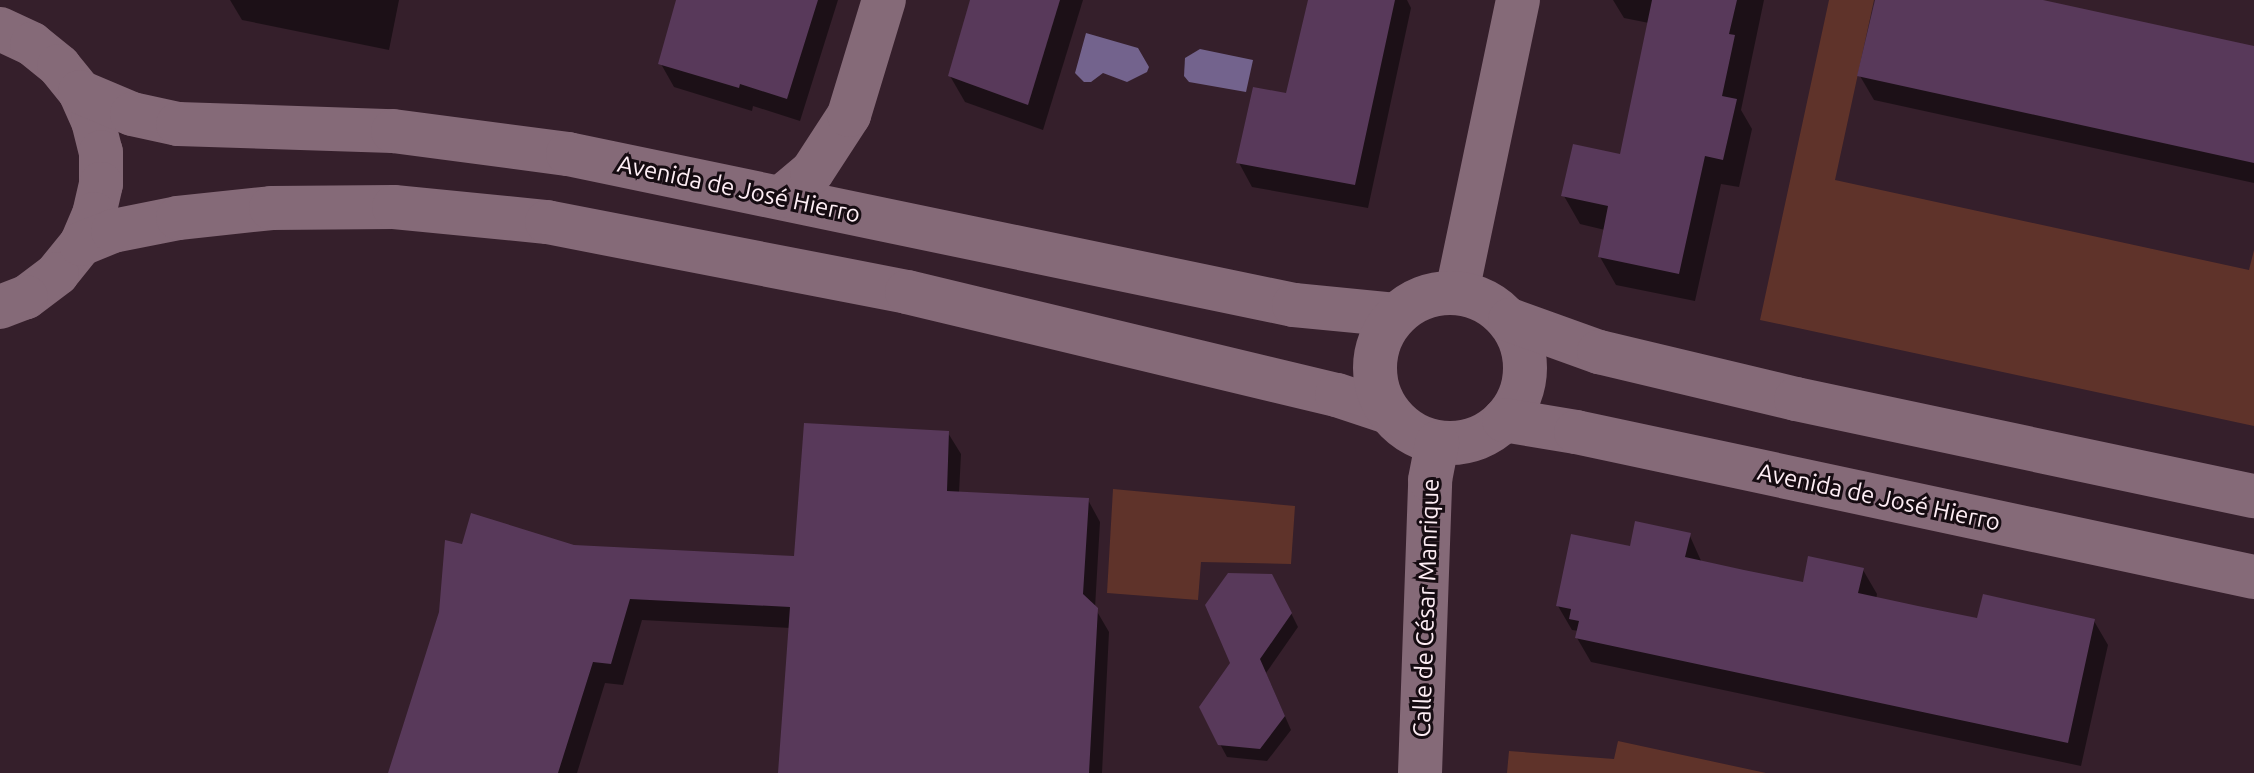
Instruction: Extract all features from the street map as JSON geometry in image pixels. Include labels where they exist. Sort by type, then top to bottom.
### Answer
[{"type":"street","points":[[0,5],[9,0]]},
{"type":"street","points":[[783,196],[812,172],[849,115],[884,0]]},
{"type":"street","points":[[1457,292],[1471,211],[1518,0]]},
{"type":"street","points":[[0,29],[32,44],[59,66],[80,92],[93,121],[101,152],[101,184],[94,214],[81,244],[57,274],[26,297],[0,307]]},
{"type":"street","name":"Avenida de José Hierro","points":[[80,92],[132,114],[178,124],[393,131],[568,154],[783,196],[1294,305],[1396,315]]},
{"type":"street","points":[[81,244],[113,231],[178,218],[271,208],[394,207],[547,222],[907,292],[1337,395],[1388,412],[1418,437],[1437,443],[1473,440],[1504,420],[1518,400],[1525,377],[1524,353],[1510,320]]},
{"type":"street","points":[[1388,412],[1377,388],[1375,362],[1381,337],[1396,315],[1414,301],[1435,293],[1457,292],[1481,299],[1510,320],[1599,352],[1796,399],[2254,496]]},
{"type":"street","name":"Avenida de José Hierro","points":[[1504,420],[1591,435],[2254,577]]},
{"type":"street","name":"Calle de César Manrique","points":[[1420,773],[1430,480],[1437,443]]},
{"type":"shaded area","points":[[1829,0],[1874,0],[1835,180],[2249,270],[2254,250],[2254,426],[1760,320]]},
{"type":"shaded area","points":[[1086,33],[1138,48],[1149,67],[1147,72],[1127,82],[1103,73],[1091,82],[1084,82],[1075,73]]},
{"type":"shaded area","points":[[1200,49],[1253,60],[1246,92],[1189,82],[1184,76],[1185,58]]},
{"type":"shaded area","points":[[1113,489],[1295,506],[1291,564],[1201,562],[1198,600],[1107,593]]},
{"type":"shaded area","points":[[1618,741],[1766,773],[1507,773],[1509,751],[1614,759]]},
{"type":"building","points":[[676,0],[818,0],[787,99],[658,64]]},
{"type":"building","points":[[970,0],[1060,0],[1028,105],[948,76]]},
{"type":"building","points":[[1308,0],[1395,0],[1355,185],[1236,163],[1253,87],[1286,93]]},
{"type":"building","points":[[1652,0],[1737,0],[1729,34],[1735,35],[1722,96],[1737,99],[1723,160],[1705,156],[1679,274],[1598,257],[1608,206],[1561,196],[1573,144],[1620,154]]},
{"type":"building","points":[[1875,0],[2043,0],[2254,46],[2254,163],[1857,76]]},
{"type":"building","points":[[804,423],[949,431],[947,491],[1089,498],[1083,594],[1098,608],[1089,773],[778,773],[790,607],[630,599],[611,664],[593,662],[558,773],[388,773],[439,612],[445,540],[462,544],[471,513],[574,545],[794,556]]},
{"type":"building","points":[[1635,521],[1691,533],[1685,557],[1744,570],[1803,582],[1808,556],[1864,568],[1858,593],[1977,618],[1983,594],[2095,619],[2068,743],[1575,638],[1579,621],[1569,619],[1571,609],[1556,606],[1571,534],[1630,546]]},
{"type":"building","points":[[1228,573],[1272,574],[1292,613],[1260,659],[1285,716],[1260,749],[1218,745],[1199,707],[1230,663],[1205,605]]}]
